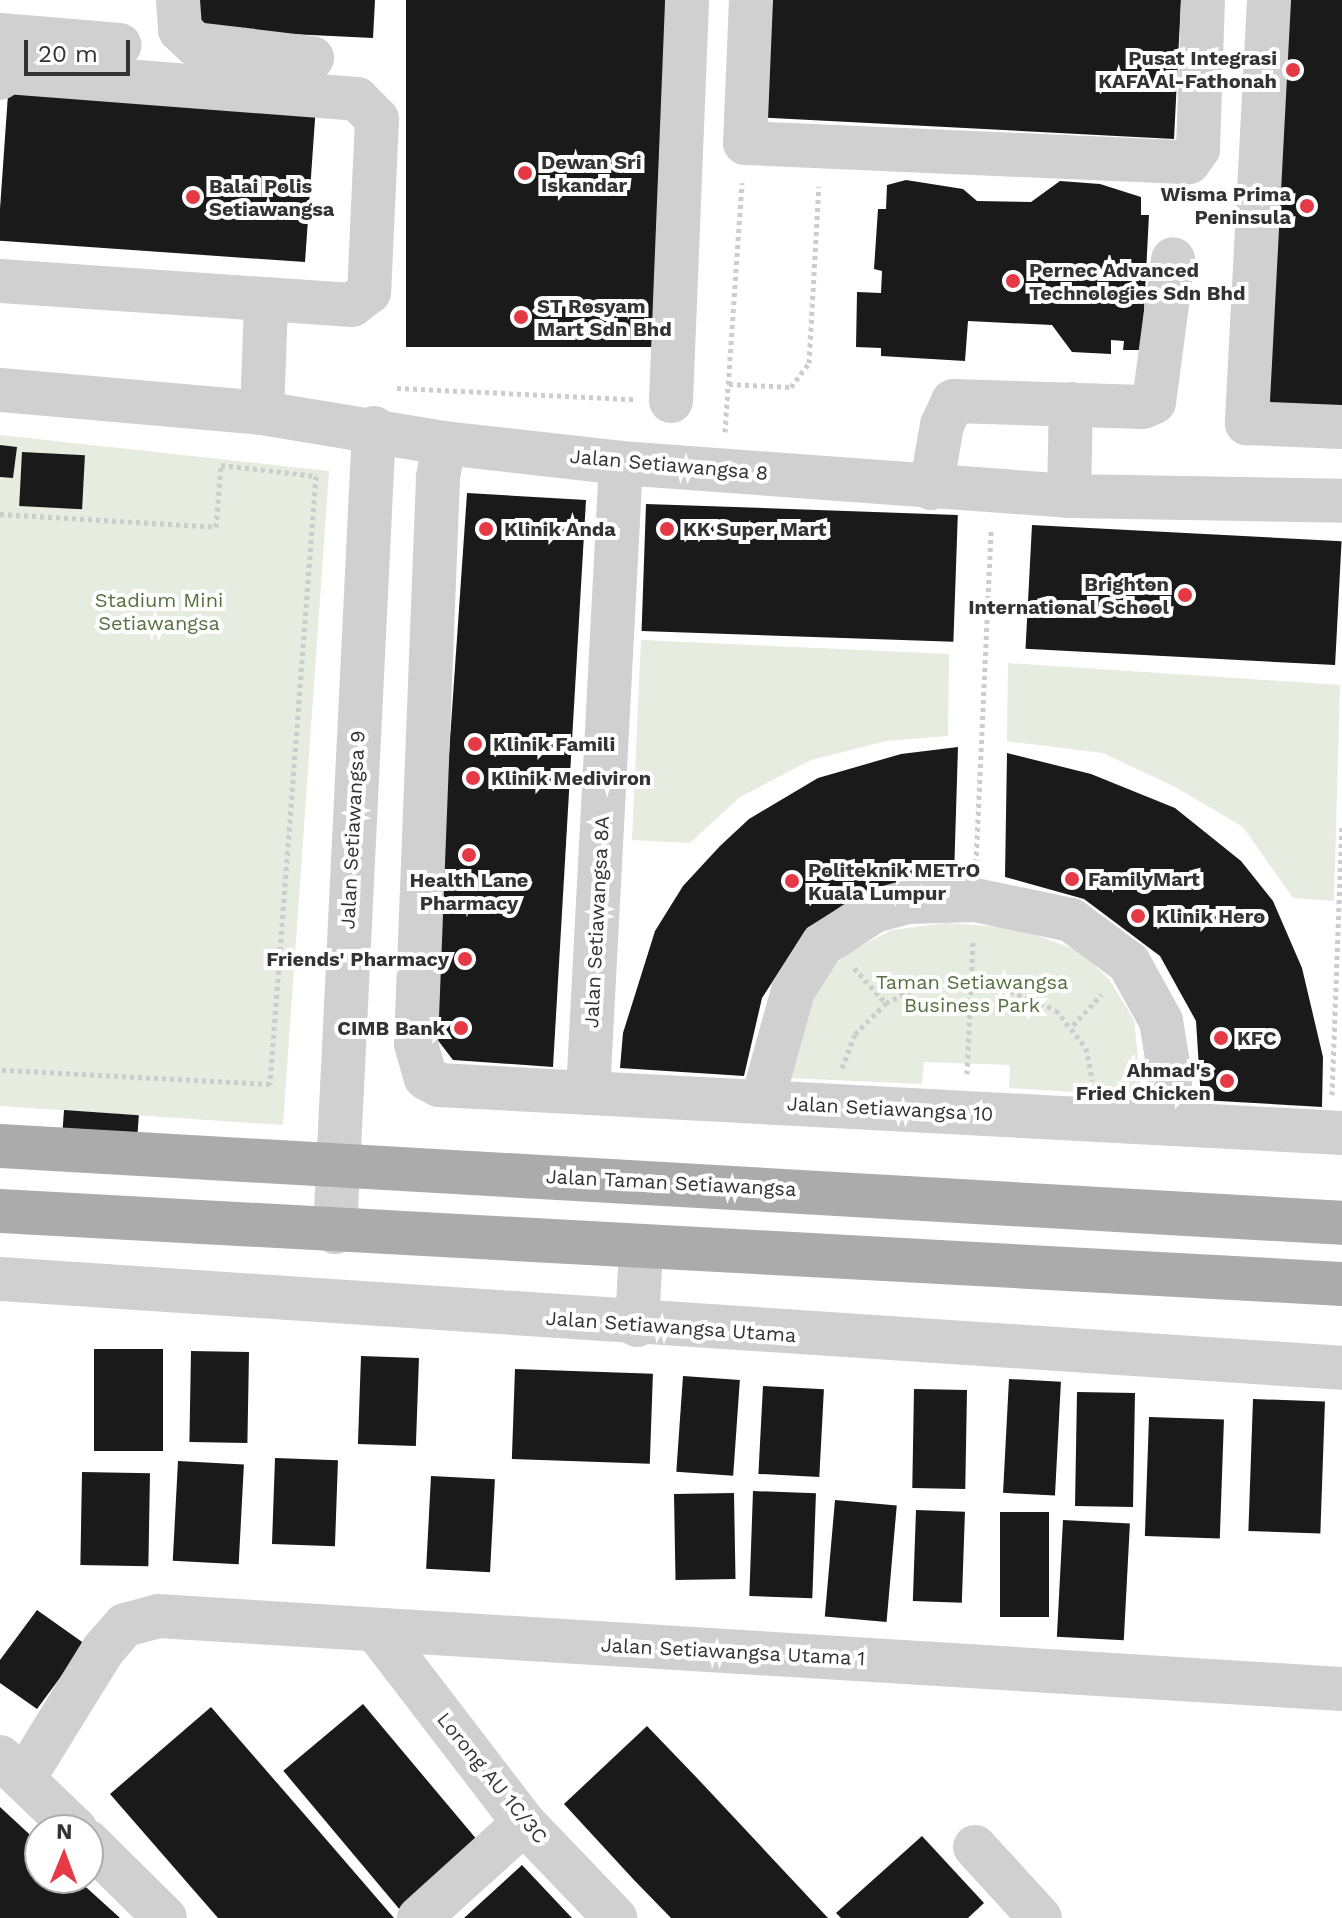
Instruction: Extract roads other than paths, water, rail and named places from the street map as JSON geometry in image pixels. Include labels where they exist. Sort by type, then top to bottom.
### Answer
[{"type":"main road","name":"Jalan Taman Setiawangsa","points":[[0,1146],[1342,1223]]},
{"type":"main road","points":[[0,1211],[335,1232],[1342,1284]]},
{"type":"street","points":[[178,0],[180,30],[195,44],[312,58]]},
{"type":"street","points":[[671,401],[687,0]]},
{"type":"street","points":[[751,0],[745,143],[1189,162],[1198,149],[1203,0]]},
{"type":"street","points":[[1269,0],[1247,423],[1342,427]]},
{"type":"street","points":[[0,35],[120,45]]},
{"type":"street","points":[[0,78],[7,72],[357,99],[377,119],[369,292],[352,305],[266,302],[0,281]]},
{"type":"street","points":[[931,488],[942,425],[953,401],[1143,407],[1154,402],[1173,259]]},
{"type":"street","points":[[262,413],[266,302]]},
{"type":"street","name":"Jalan Setiawangsa 8","points":[[0,390],[262,413],[374,428],[444,443],[621,463],[1069,496],[1342,501]]},
{"type":"street","points":[[1069,496],[1071,404]]},
{"type":"street","name":"Jalan Setiawangsa 9","points":[[335,1232],[374,428]]},
{"type":"street","name":"Jalan Setiawangsa 10","points":[[444,443],[438,478],[416,1044],[426,1078],[439,1085],[1169,1123],[1337,1116]]},
{"type":"street","name":"Jalan Setiawangsa 8A","points":[[588,1093],[621,463]]},
{"type":"street","points":[[762,1102],[793,991],[822,945],[874,911],[907,902],[975,900],[1071,920],[1129,963],[1161,1021],[1170,1076],[1169,1123]]},
{"type":"street","points":[[637,1325],[641,1248]]},
{"type":"street","name":"Jalan Setiawangsa Utama","points":[[0,1279],[637,1325],[1342,1368]]},
{"type":"street","name":"Jalan Setiawangsa Utama 1","points":[[12,1768],[125,1625],[158,1616],[1342,1689]]},
{"type":"street","name":"Lorong AU 1C/3C","points":[[376,1630],[524,1823],[615,1918]]},
{"type":"street","points":[[12,1768],[59,1814]]},
{"type":"street","points":[[419,1918],[524,1823]]},
{"type":"street","points":[[975,1847],[1040,1918]]},
{"type":"street","points":[[104,1858],[165,1918]]},
{"type":"place","name":"Pusat Integrasi KAFA Al-Fathonah","points":[[1293,70]]},
{"type":"place","name":"Dewan Sri Iskandar","points":[[525,173]]},
{"type":"place","name":"Balai Polis Setiawangsa","points":[[193,197]]},
{"type":"place","name":"Wisma Prima Peninsula","points":[[1307,206]]},
{"type":"place","name":"Pernec Advanced Technologies Sdn Bhd","points":[[1013,281]]},
{"type":"place","name":"ST Rosyam Mart Sdn Bhd","points":[[521,317]]},
{"type":"place","name":"Klinik Anda","points":[[486,529]]},
{"type":"place","name":"KK Super Mart","points":[[667,529]]},
{"type":"place","name":"Brighton International School","points":[[1185,595]]},
{"type":"place","name":"Klinik Famili","points":[[475,744]]},
{"type":"place","name":"Klinik Mediviron","points":[[473,778]]},
{"type":"place","name":"Health Lane Pharmacy","points":[[469,855]]},
{"type":"place","name":"FamilyMart","points":[[1072,879]]},
{"type":"place","name":"Politeknik METrO Kuala Lumpur","points":[[792,881]]},
{"type":"place","name":"Klinik Hero","points":[[1138,916]]},
{"type":"place","name":"Friends' Pharmacy","points":[[465,959]]},
{"type":"place","name":"CIMB Bank","points":[[461,1028]]},
{"type":"place","name":"KFC","points":[[1221,1038]]},
{"type":"place","name":"Ahmad's Fried Chicken","points":[[1227,1081]]},
{"type":"park label","name":"Stadium Mini Setiawangsa","points":[[159,612]]},
{"type":"park label","name":"Taman Setiawangsa Business Park","points":[[972,994]]}]
